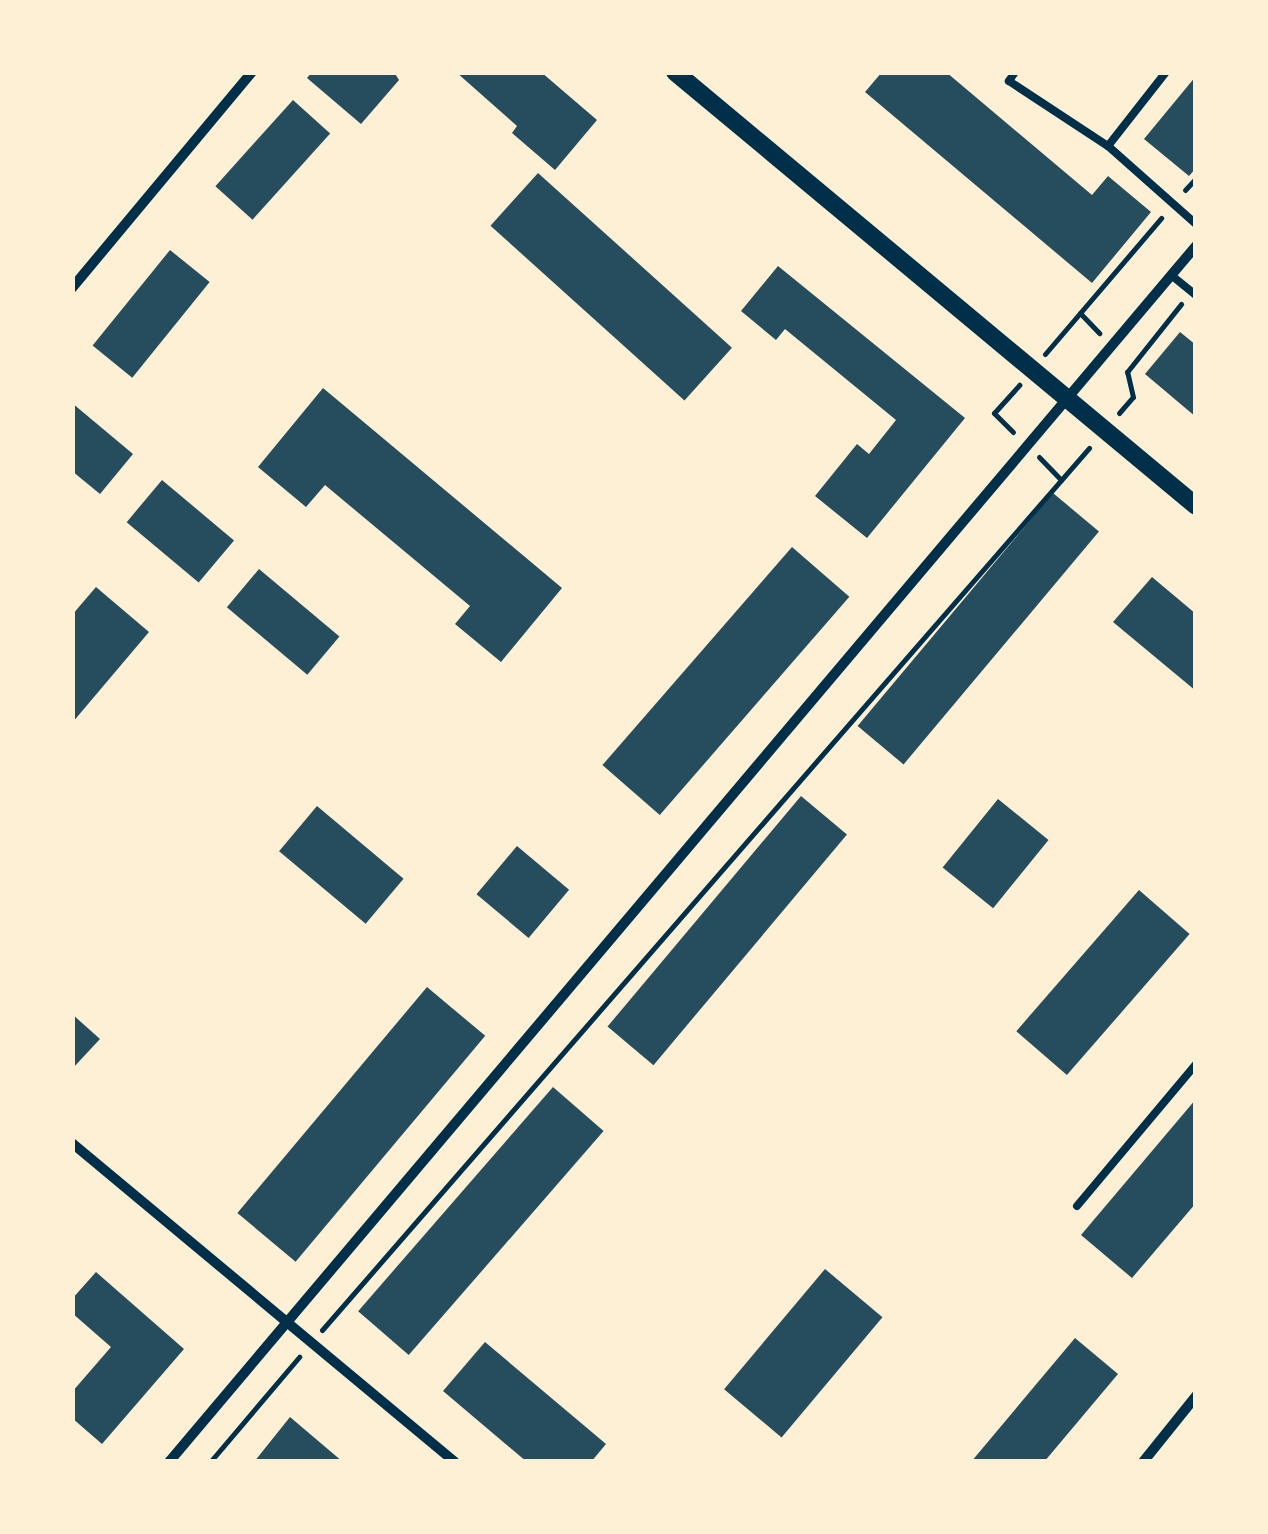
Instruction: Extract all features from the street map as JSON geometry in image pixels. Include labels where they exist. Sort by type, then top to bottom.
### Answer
[{"type":"street","points":[[72,288],[252,72]]},
{"type":"street","points":[[674,72],[1196,506]]},
{"type":"street","points":[[168,1462],[1196,246]]},
{"type":"street","points":[[72,1143],[455,1462]]},
{"type":"street","points":[[1143,1462],[1196,1396]]},
{"type":"lane","points":[[1016,72],[1008,81],[1108,146],[1196,224]]},
{"type":"lane","points":[[1108,146],[1166,72]]},
{"type":"lane","points":[[1171,275],[1193,294]]},
{"type":"lane","points":[[1077,1206],[1196,1064]]},
{"type":"path","points":[[1061,480],[994,414],[1196,178]]},
{"type":"path","points":[[210,1462],[1134,396],[1127,372],[1193,294]]},
{"type":"building","points":[[312,72],[394,72],[399,80],[361,124],[307,78]]},
{"type":"building","points":[[456,72],[541,72],[597,120],[555,170],[512,133],[517,126]]},
{"type":"building","points":[[882,72],[946,72],[1092,195],[1108,176],[1151,212],[1092,283],[865,92]]},
{"type":"building","points":[[1196,76],[1196,168],[1189,176],[1144,139]]},
{"type":"building","points":[[293,100],[330,133],[253,220],[215,186]]},
{"type":"building","points":[[538,173],[732,348],[684,400],[490,226]]},
{"type":"building","points":[[170,250],[210,282],[132,378],[93,346]]},
{"type":"building","points":[[778,266],[965,418],[867,538],[815,496],[857,444],[869,454],[896,420],[785,329],[776,340],[741,311]]},
{"type":"building","points":[[1180,332],[1196,345],[1196,417],[1145,374]]},
{"type":"building","points":[[323,388],[562,588],[501,662],[455,624],[470,606],[325,485],[306,507],[258,467]]},
{"type":"building","points":[[72,403],[133,454],[100,494],[72,471]]},
{"type":"building","points":[[162,480],[234,540],[199,583],[127,522]]},
{"type":"building","points":[[1053,493],[1099,532],[904,764],[858,726]]},
{"type":"building","points":[[792,547],[849,597],[660,815],[602,765]]},
{"type":"building","points":[[259,569],[339,636],[307,675],[227,607]]},
{"type":"building","points":[[1152,577],[1196,614],[1196,691],[1113,622]]},
{"type":"building","points":[[96,587],[149,632],[72,723],[72,615]]},
{"type":"building","points":[[801,796],[847,835],[653,1065],[608,1027]]},
{"type":"building","points":[[998,799],[1049,840],[993,908],[943,867]]},
{"type":"building","points":[[317,806],[404,879],[366,924],[279,851]]},
{"type":"building","points":[[517,846],[569,890],[529,938],[477,894]]},
{"type":"building","points":[[1139,890],[1190,934],[1067,1075],[1016,1031]]},
{"type":"building","points":[[427,987],[485,1036],[296,1262],[237,1213]]},
{"type":"building","points":[[72,1014],[100,1039],[72,1069]]},
{"type":"building","points":[[553,1087],[604,1131],[409,1355],[358,1311]]},
{"type":"building","points":[[1196,1099],[1196,1203],[1132,1278],[1081,1235]]},
{"type":"building","points":[[825,1269],[882,1317],[782,1437],[724,1389]]},
{"type":"building","points":[[96,1272],[184,1349],[102,1444],[72,1418],[72,1392],[111,1347],[72,1313],[72,1299]]},
{"type":"building","points":[[1075,1338],[1118,1374],[1044,1462],[971,1462]]},
{"type":"building","points":[[485,1342],[606,1444],[591,1462],[527,1462],[443,1391]]},
{"type":"building","points":[[290,1417],[343,1462],[254,1462]]}]
